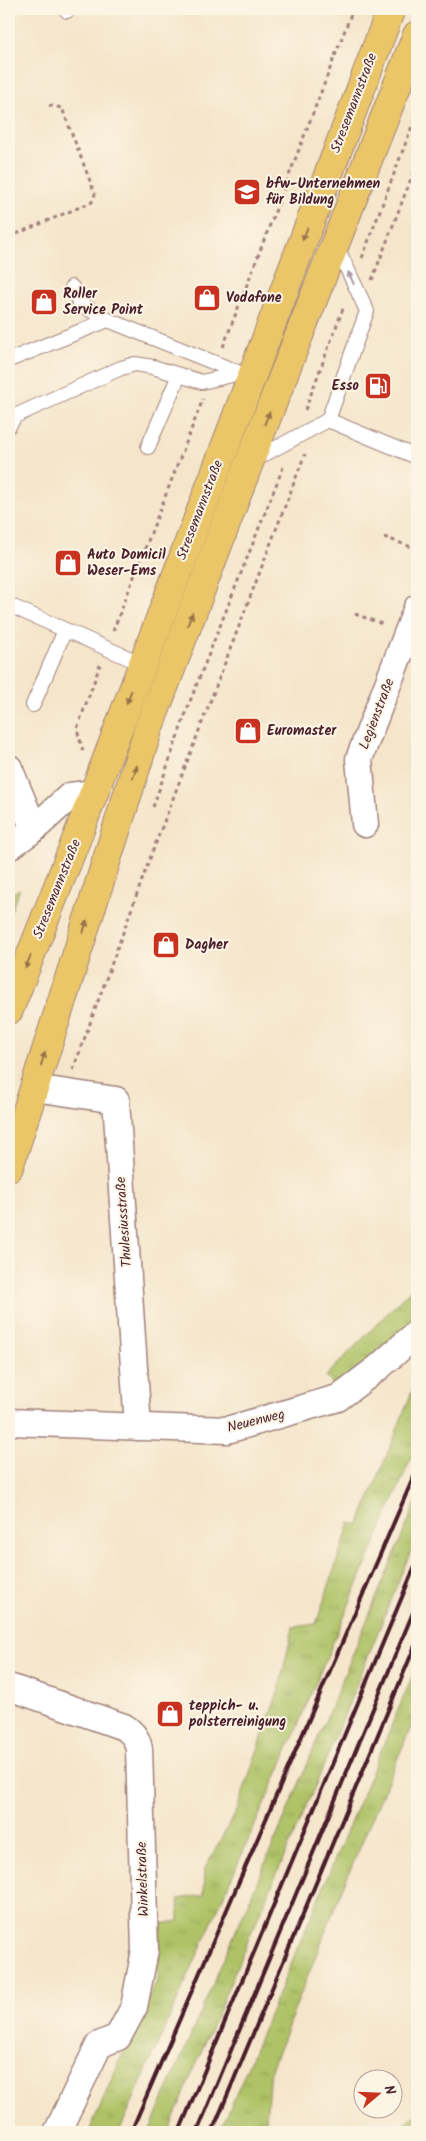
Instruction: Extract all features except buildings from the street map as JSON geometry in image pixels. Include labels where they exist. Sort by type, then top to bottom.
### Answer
[{"type":"main road","name":"Stresemannstraße","points":[[9,1010],[142,664],[245,374],[391,9]]},
{"type":"main road","name":"Stresemannstraße","points":[[9,1167],[45,1090],[149,727],[249,463],[417,35]]},
{"type":"street","name":"Legienstraße","points":[[365,824],[360,759],[417,608]]},
{"type":"street","points":[[9,768],[34,830]]},
{"type":"street","points":[[9,847],[34,830],[70,796],[94,793]]},
{"type":"street","name":"Thulesiusstraße","points":[[45,1090],[116,1100],[138,1427]]},
{"type":"street","name":"Neuenweg","points":[[9,1422],[227,1430],[338,1398],[379,1367],[417,1332]]},
{"type":"street","name":"Winkelstraße","points":[[9,1687],[124,1727],[131,1731],[137,1739],[145,1950],[134,2007],[118,2037],[99,2045],[57,2132]]},
{"type":"lane","points":[[249,463],[322,423],[365,307],[336,245]]},
{"type":"lane","points":[[72,287],[80,304],[108,320],[245,374]]},
{"type":"lane","points":[[9,360],[108,320]]},
{"type":"lane","points":[[9,426],[15,416],[121,368],[135,364],[153,367],[202,382],[245,374]]},
{"type":"lane","points":[[148,447],[179,375]]},
{"type":"lane","points":[[322,423],[417,457]]},
{"type":"lane","points":[[9,606],[142,664]]},
{"type":"lane","points":[[33,705],[65,630]]},
{"type":"path","points":[[9,237],[92,202],[95,194],[62,108],[48,105]]},
{"type":"path","points":[[149,816],[189,704],[295,438],[352,281],[417,113]]},
{"type":"path","points":[[365,307],[417,163]]},
{"type":"path","points":[[45,1090],[70,1078],[149,861],[322,423]]},
{"type":"path","points":[[384,537],[417,549]]},
{"type":"green space","points":[[20,889],[9,915],[9,895]]},
{"type":"green space","points":[[412,1288],[417,1290],[417,1321],[338,1391],[326,1376]]},
{"type":"green space","points":[[417,1379],[417,1444],[274,1782],[119,2132],[89,2132],[129,2039],[158,1978],[159,1924],[179,1921],[178,1899],[204,1895],[205,1868],[236,1812],[279,1689],[293,1627],[316,1624],[350,1523],[359,1525]]},
{"type":"green space","points":[[417,1500],[417,1536],[319,1777],[248,1940],[168,2132],[149,2132],[286,1815]]},
{"type":"green space","points":[[417,1665],[417,1713],[345,1882],[270,2072],[265,2132],[220,2132]]},
{"type":"green space","points":[[417,2114],[417,2132],[393,2132]]},
{"type":"railway","points":[[131,2132],[417,1469]]},
{"type":"railway","points":[[179,2132],[417,1561]]},
{"type":"railway","points":[[197,2132],[417,1603]]},
{"type":"railway","points":[[212,2132],[417,1641]]},
{"type":"place","name":"bfw-Unternehmen für Bildung","points":[[247,192]]},
{"type":"place","name":"Vodafone","points":[[207,298]]},
{"type":"place","name":"Roller Service Point","points":[[44,302]]},
{"type":"place","name":"Esso","points":[[378,386]]},
{"type":"place","name":"Auto Domicil Weser-Ems","points":[[68,563]]},
{"type":"place","name":"Euromaster","points":[[248,731]]},
{"type":"place","name":"Dagher","points":[[166,945]]},
{"type":"place","name":"teppich- u. polsterreinigung","points":[[170,1714]]}]
